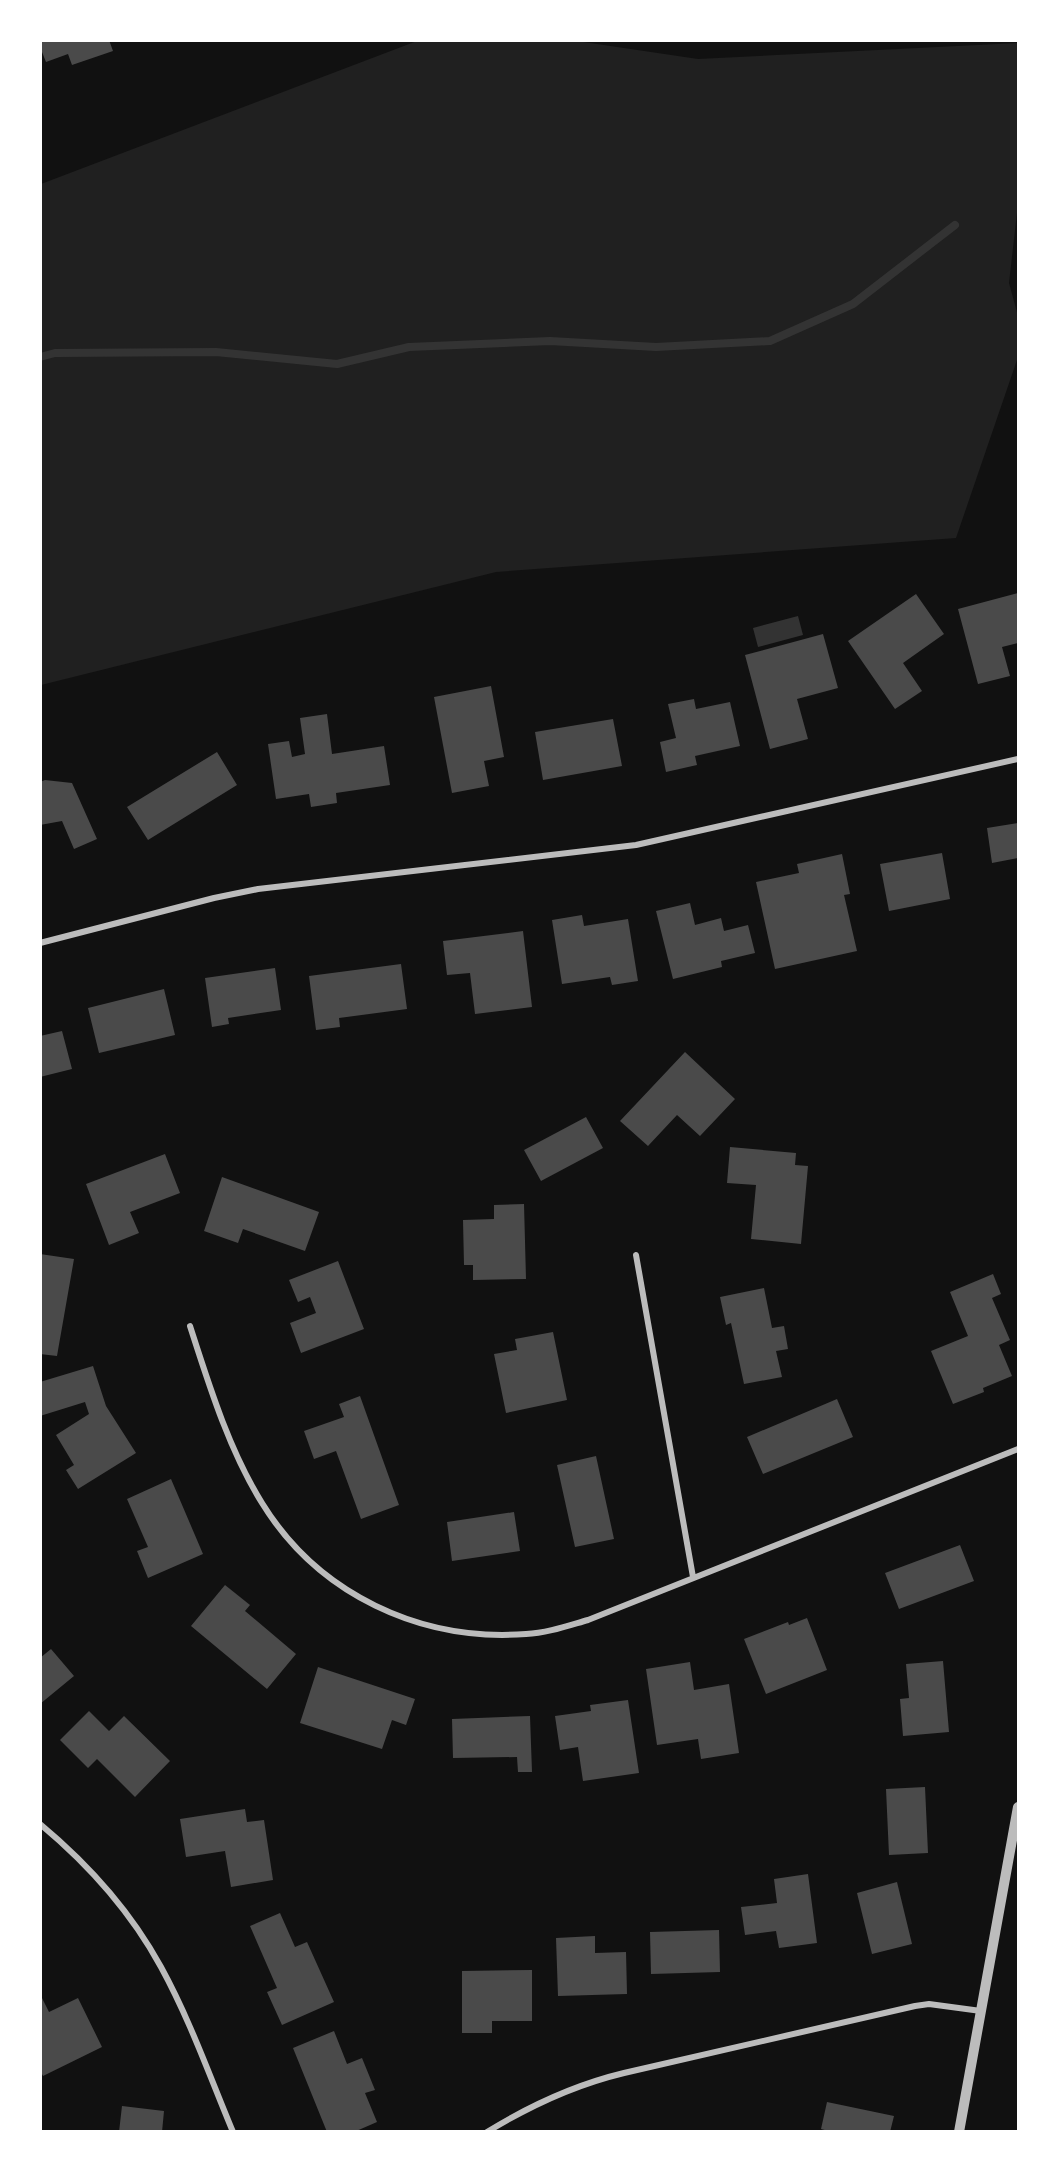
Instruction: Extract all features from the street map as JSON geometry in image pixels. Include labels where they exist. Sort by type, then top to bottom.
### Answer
[{"type":"street","points":[[40,944],[247,891],[636,845],[1018,759]]},
{"type":"street","points":[[636,1255],[693,1577]]},
{"type":"street","points":[[190,1326],[215,1401],[244,1468],[261,1502],[282,1533],[307,1561],[340,1587],[376,1608],[414,1622],[451,1631],[526,1634],[558,1629],[588,1620],[1018,1449]]},
{"type":"street","points":[[959,2132],[1018,1807]]},
{"type":"street","points":[[40,1824],[78,1857],[111,1894],[149,1948],[179,2002],[233,2132]]},
{"type":"street","points":[[487,2132],[556,2094],[578,2085],[624,2073],[915,2006],[929,2004],[982,2011]]},
{"type":"shaded area","points":[[570,40],[698,59],[1018,43],[1018,204],[1009,283],[1018,316],[1018,357],[956,538],[496,572],[41,685],[41,184],[417,41]]},
{"type":"shaded area","points":[[798,616],[803,635],[758,647],[753,628]]},
{"type":"building","points":[[40,40],[109,40],[113,51],[72,65],[68,54],[46,62],[40,47]]},
{"type":"building","points":[[1018,593],[1018,643],[1002,647],[1010,676],[978,684],[958,609]]},
{"type":"building","points":[[916,594],[944,634],[903,663],[922,691],[895,709],[848,641]]},
{"type":"building","points":[[823,634],[838,688],[797,699],[808,739],[770,749],[745,655]]},
{"type":"building","points":[[491,686],[504,757],[484,761],[489,786],[452,793],[434,697]]},
{"type":"building","points":[[694,699],[696,709],[730,702],[740,746],[695,756],[697,765],[666,772],[660,742],[676,738],[668,704]]},
{"type":"building","points":[[327,714],[332,754],[384,746],[390,785],[336,793],[337,803],[311,807],[309,794],[276,799],[268,744],[289,741],[292,757],[305,754],[300,718]]},
{"type":"building","points":[[613,719],[622,766],[543,780],[535,732]]},
{"type":"building","points":[[217,752],[237,785],[148,840],[127,807]]},
{"type":"building","points":[[45,780],[72,783],[97,839],[74,849],[62,821],[40,825],[40,782]]},
{"type":"building","points":[[1018,823],[1018,858],[992,863],[987,828]]},
{"type":"building","points":[[942,853],[950,899],[889,911],[880,864]]},
{"type":"building","points":[[842,854],[850,894],[844,895],[857,951],[775,969],[756,882],[799,873],[797,864]]},
{"type":"building","points":[[690,903],[695,925],[721,918],[724,931],[748,925],[755,953],[721,961],[722,967],[673,979],[656,911]]},
{"type":"building","points":[[582,915],[584,926],[628,919],[638,981],[612,985],[610,977],[562,984],[552,920]]},
{"type":"building","points":[[523,931],[532,1007],[475,1014],[470,973],[447,975],[443,941]]},
{"type":"building","points":[[401,964],[407,1009],[339,1018],[340,1027],[316,1030],[309,976]]},
{"type":"building","points":[[275,968],[281,1010],[228,1018],[229,1024],[212,1027],[205,978]]},
{"type":"building","points":[[164,989],[175,1035],[99,1053],[88,1008]]},
{"type":"building","points":[[62,1031],[72,1069],[40,1077],[40,1036]]},
{"type":"building","points":[[685,1052],[735,1099],[700,1136],[677,1115],[648,1146],[620,1121]]},
{"type":"building","points":[[586,1117],[603,1148],[541,1181],[524,1150]]},
{"type":"building","points":[[730,1147],[796,1153],[795,1165],[808,1166],[801,1244],[751,1239],[756,1185],[727,1183]]},
{"type":"building","points":[[165,1154],[180,1193],[130,1212],[139,1233],[109,1245],[86,1184]]},
{"type":"building","points":[[222,1177],[319,1212],[305,1251],[243,1229],[238,1243],[204,1231]]},
{"type":"building","points":[[524,1204],[526,1279],[473,1280],[473,1265],[464,1265],[463,1220],[494,1219],[494,1205]]},
{"type":"building","points":[[40,1254],[74,1259],[57,1356],[40,1354]]},
{"type":"building","points":[[338,1261],[364,1329],[301,1353],[290,1323],[316,1313],[310,1297],[298,1302],[289,1280]]},
{"type":"building","points":[[993,1274],[1001,1294],[992,1298],[1010,1340],[999,1345],[1012,1376],[983,1388],[984,1392],[953,1404],[931,1351],[968,1336],[950,1292]]},
{"type":"building","points":[[764,1288],[772,1328],[784,1326],[788,1349],[776,1351],[782,1377],[744,1384],[731,1323],[726,1325],[720,1297]]},
{"type":"building","points":[[553,1332],[567,1400],[506,1413],[494,1354],[517,1350],[515,1339]]},
{"type":"building","points":[[93,1366],[106,1406],[136,1453],[78,1489],[66,1470],[74,1465],[56,1435],[89,1414],[85,1402],[40,1416],[40,1382]]},
{"type":"building","points":[[360,1396],[399,1505],[361,1519],[336,1451],[314,1459],[304,1431],[344,1417],[339,1404]]},
{"type":"building","points":[[837,1399],[853,1437],[763,1474],[747,1437]]},
{"type":"building","points":[[596,1456],[614,1539],[575,1547],[557,1465]]},
{"type":"building","points":[[171,1479],[203,1554],[148,1578],[137,1551],[148,1547],[127,1499]]},
{"type":"building","points":[[514,1512],[520,1551],[452,1561],[447,1522]]},
{"type":"building","points":[[960,1545],[974,1581],[899,1609],[885,1573]]},
{"type":"building","points":[[225,1585],[250,1605],[245,1611],[296,1654],[267,1689],[191,1626]]},
{"type":"building","points":[[807,1618],[827,1670],[766,1694],[744,1639],[788,1622],[789,1625]]},
{"type":"building","points":[[51,1649],[74,1676],[40,1704],[40,1658]]},
{"type":"building","points":[[943,1661],[949,1732],[903,1736],[900,1699],[909,1698],[906,1664]]},
{"type":"building","points":[[690,1662],[694,1690],[729,1684],[739,1753],[701,1759],[698,1739],[657,1745],[646,1669]]},
{"type":"building","points":[[318,1667],[415,1699],[406,1725],[392,1720],[382,1749],[300,1723]]},
{"type":"building","points":[[628,1700],[639,1773],[583,1781],[578,1747],[560,1750],[555,1716],[591,1711],[590,1705]]},
{"type":"building","points":[[89,1711],[109,1731],[124,1716],[170,1761],[135,1797],[97,1759],[88,1768],[60,1740]]},
{"type":"building","points":[[530,1716],[532,1772],[518,1772],[517,1757],[453,1758],[452,1719]]},
{"type":"building","points":[[925,1787],[928,1853],[889,1855],[886,1789]]},
{"type":"building","points":[[245,1809],[247,1822],[264,1820],[273,1880],[231,1887],[225,1851],[186,1857],[180,1819]]},
{"type":"building","points":[[808,1874],[817,1943],[779,1948],[776,1931],[745,1935],[741,1907],[777,1903],[774,1879]]},
{"type":"building","points":[[897,1882],[912,1944],[872,1954],[857,1893]]},
{"type":"building","points":[[280,1913],[295,1947],[307,1942],[334,2002],[282,2025],[267,1992],[277,1988],[250,1926]]},
{"type":"building","points":[[719,1930],[720,1972],[651,1974],[650,1932]]},
{"type":"building","points":[[595,1936],[595,1953],[626,1952],[627,1994],[558,1996],[556,1938]]},
{"type":"building","points":[[532,1970],[532,2021],[492,2021],[492,2033],[462,2033],[462,1971]]},
{"type":"building","points":[[40,1994],[49,2012],[78,1998],[102,2047],[43,2076],[40,2070]]},
{"type":"building","points":[[334,2031],[347,2064],[362,2058],[375,2090],[365,2093],[377,2122],[354,2132],[327,2132],[293,2048]]},
{"type":"building","points":[[827,2102],[894,2116],[890,2132],[832,2132],[821,2129]]},
{"type":"building","points":[[122,2106],[164,2111],[162,2132],[119,2132]]},
{"type":"waterway","points":[[40,357],[55,353],[216,352],[337,364],[409,347],[550,341],[656,347],[770,341],[853,304],[955,225]]}]
